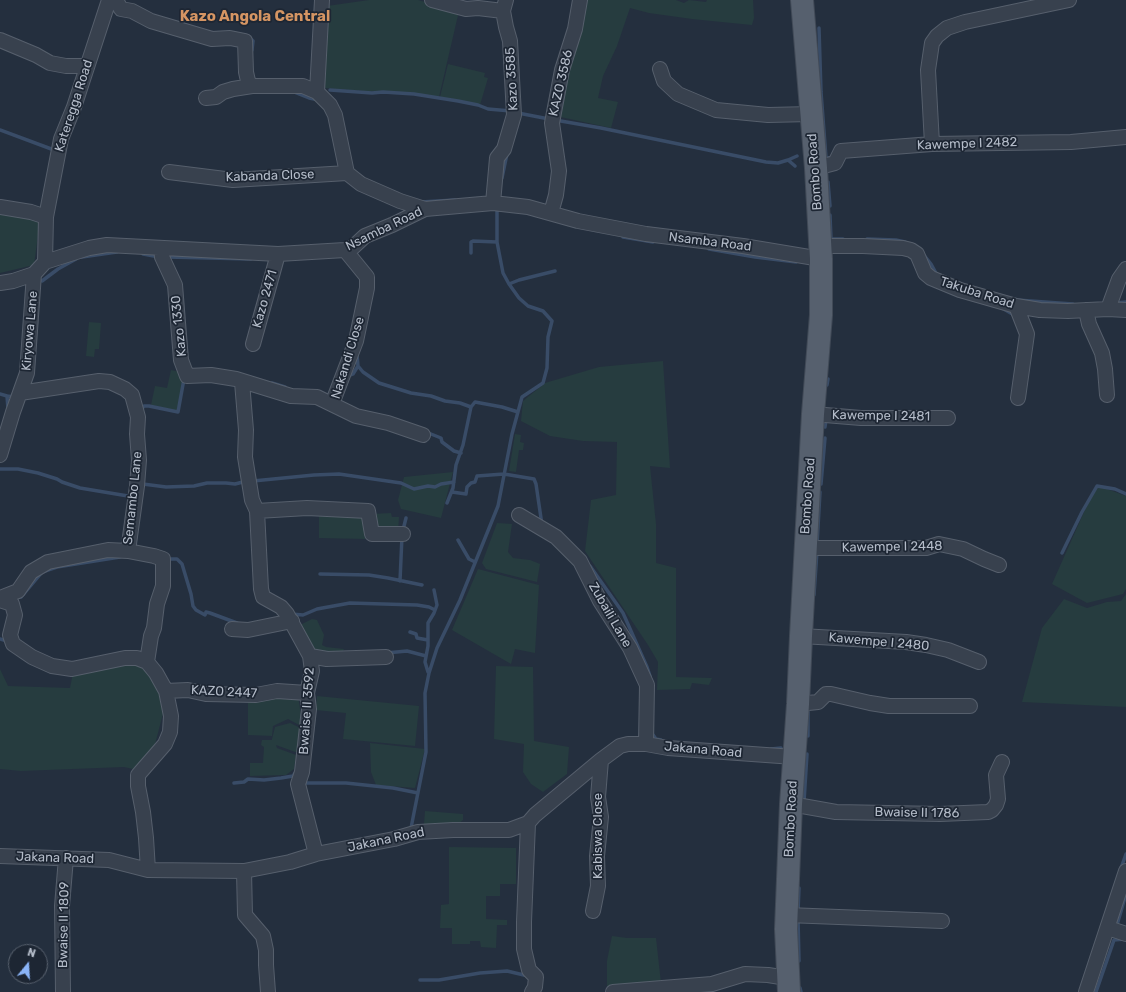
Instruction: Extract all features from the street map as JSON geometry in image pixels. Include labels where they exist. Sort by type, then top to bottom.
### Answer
[{"type":"main road","name":"Bombo Road","points":[[788,985],[787,915],[791,804],[798,704],[813,414],[821,315],[820,252],[831,161],[811,114],[802,0]]},
{"type":"street","name":"Kateregga Road","points":[[45,262],[46,217],[61,139],[74,107],[109,0]]},
{"type":"street","points":[[116,0],[121,9],[132,11],[151,21],[212,39],[230,38],[245,41],[246,72],[248,80],[252,86]]},
{"type":"street","points":[[317,92],[322,0]]},
{"type":"street","points":[[432,0],[466,9],[505,6]]},
{"type":"street","name":"KAZO 3586","points":[[551,214],[559,171],[553,120],[562,70],[575,29],[580,0]]},
{"type":"street","points":[[932,144],[928,70],[932,43],[937,36],[947,28],[965,22],[1070,0]]},
{"type":"street","name":"Kazo 3585","points":[[493,203],[497,158],[504,149],[514,116],[510,41],[506,27],[505,6]]},
{"type":"street","points":[[0,40],[36,55],[50,63],[66,66],[87,66]]},
{"type":"street","points":[[660,69],[664,81],[678,94],[716,110],[768,115],[811,114]]},
{"type":"street","points":[[206,98],[216,97],[223,92],[233,89],[252,86],[302,86],[317,92],[330,105],[335,115],[347,173],[361,184],[400,202],[425,209]]},
{"type":"street","name":"Kawempe I 2482","points":[[831,161],[932,144],[1071,142],[1126,137]]},
{"type":"street","name":"Kabanda Close","points":[[169,172],[233,180],[347,173]]},
{"type":"street","name":"Nsamba Road","points":[[0,284],[13,282],[34,274],[45,262],[89,248],[107,245],[278,254],[345,250],[352,248],[365,236],[425,209],[493,203],[528,207],[578,221],[646,234],[743,246],[820,252]]},
{"type":"street","points":[[0,207],[31,212],[46,217]]},
{"type":"street","name":"Takuba Road","points":[[820,252],[863,246],[903,248],[911,250],[917,254],[925,273],[931,278],[960,290],[1016,306],[1040,310],[1126,310]]},
{"type":"street","name":"Kazo 1330","points":[[161,248],[162,257],[175,285],[181,360],[187,376],[211,375],[242,382]]},
{"type":"street","name":"Nakandi Close","points":[[345,250],[367,276],[367,288],[356,341],[332,404],[356,416],[388,423],[423,435]]},
{"type":"street","name":"Kazo 2471","points":[[252,344],[278,254]]},
{"type":"street","points":[[1108,309],[1119,279],[1126,269]]},
{"type":"street","name":"Kiryowa Lane","points":[[0,455],[27,373],[34,274]]},
{"type":"street","points":[[1016,306],[1027,334],[1018,398]]},
{"type":"street","points":[[1086,310],[1089,324],[1102,353],[1106,370],[1107,395]]},
{"type":"street","name":"Semambo Lane","points":[[0,599],[18,591],[31,572],[48,562],[108,550],[128,551],[139,460],[137,434],[138,417],[132,395],[125,389],[110,382],[99,381],[20,393]]},
{"type":"street","points":[[332,404],[317,397],[291,396],[242,382],[246,430],[245,457],[254,506],[368,511],[372,534],[403,534]]},
{"type":"street","name":"Kawempe I 2481","points":[[813,414],[861,418],[948,418]]},
{"type":"street","name":"Bwaise II 3592","points":[[254,506],[261,589],[263,597],[281,607],[287,614],[310,656],[312,671],[306,693],[309,708],[302,772],[298,784],[316,854]]},
{"type":"street","name":"Zubaili Lane","points":[[519,515],[556,537],[580,561],[600,601],[624,636],[647,685],[646,744]]},
{"type":"street","name":"Kawempe I 2448","points":[[805,548],[926,548],[939,544],[963,549],[999,565]]},
{"type":"street","points":[[128,551],[154,556],[163,560],[163,586],[157,604],[147,662]]},
{"type":"street","points":[[0,599],[12,604],[15,615],[10,635],[12,644],[32,657],[52,666],[72,668],[125,658],[137,658],[147,662],[156,673],[166,691],[171,716],[170,732],[165,744],[138,775],[148,870]]},
{"type":"street","points":[[232,629],[248,630],[292,621]]},
{"type":"street","name":"Kawempe I 2480","points":[[801,636],[906,642],[948,650],[979,662]]},
{"type":"street","points":[[310,656],[327,659],[386,657]]},
{"type":"street","name":"KAZO 2447","points":[[166,691],[188,690],[206,694],[256,695],[292,691],[306,693]]},
{"type":"street","points":[[798,704],[818,702],[826,694],[831,694],[889,706],[970,706]]},
{"type":"street","name":"Jakana Road","points":[[0,856],[109,860],[148,870],[244,871],[290,862],[316,854],[394,839],[418,832],[453,830],[510,830],[528,823],[535,815],[620,746],[636,743],[668,748],[794,757]]},
{"type":"street","name":"Kabiswa Close","points":[[593,911],[598,886],[597,856],[601,817],[598,796],[601,760]]},
{"type":"street","name":"Bwaise II 1786","points":[[791,804],[836,812],[940,814],[988,812],[996,805],[998,799],[996,775],[1002,762]]},
{"type":"street","points":[[528,823],[524,942],[529,970],[536,977],[535,987],[532,992]]},
{"type":"street","name":"Bwaise II 1809","points":[[63,992],[62,906],[66,858]]},
{"type":"street","points":[[244,871],[245,915],[263,936],[266,950],[268,992]]},
{"type":"street","points":[[1086,992],[1126,871]]},
{"type":"street","points":[[787,915],[942,921]]},
{"type":"street","points":[[1108,928],[1126,934]]},
{"type":"street","points":[[613,992],[712,984],[745,974],[768,975],[788,985]]},
{"type":"green space","points":[[369,0],[418,0],[459,11],[439,97],[324,88],[327,6]]},
{"type":"green space","points":[[586,0],[676,0],[684,3],[689,0],[706,2],[707,0],[753,0],[754,18],[752,25],[692,19],[649,13],[630,8],[617,46],[603,76],[598,98],[618,102],[611,128],[556,116]]},
{"type":"green space","points":[[448,64],[485,73],[484,77],[488,78],[480,105],[440,97]]},
{"type":"green space","points":[[0,211],[40,220],[34,265],[0,273]]},
{"type":"green space","points":[[89,322],[101,323],[99,349],[95,349],[94,357],[86,356]]},
{"type":"green space","points":[[663,361],[670,468],[650,466],[656,524],[656,563],[676,568],[676,677],[712,678],[709,685],[692,683],[690,689],[657,690],[658,662],[585,551],[591,500],[616,495],[617,442],[583,441],[550,436],[521,421],[523,401],[545,383],[599,367]]},
{"type":"green space","points":[[171,370],[185,373],[177,411],[151,405],[155,386],[167,388]]},
{"type":"green space","points":[[515,434],[521,435],[520,442],[524,443],[523,450],[519,450],[516,472],[509,471]]},
{"type":"green space","points":[[453,472],[441,518],[401,509],[398,500],[404,477]]},
{"type":"green space","points":[[1096,485],[1126,496],[1126,589],[1123,594],[1087,603],[1052,584]]},
{"type":"green space","points":[[319,513],[365,514],[365,539],[319,538]]},
{"type":"green space","points":[[391,513],[392,517],[399,517],[398,532],[372,530],[372,514]]},
{"type":"green space","points":[[497,523],[512,524],[508,552],[513,558],[530,560],[540,564],[537,582],[486,569],[482,563]]},
{"type":"green space","points":[[478,569],[539,585],[535,653],[515,649],[511,664],[452,630]]},
{"type":"green space","points":[[1126,594],[1126,707],[1022,702],[1042,628],[1064,599],[1087,608],[1107,602],[1121,601]]},
{"type":"green space","points":[[312,619],[317,620],[324,635],[322,645],[326,647],[344,649],[341,655],[311,653],[300,625]]},
{"type":"green space","points":[[136,663],[150,675],[165,706],[153,752],[133,769],[124,767],[21,771],[0,769],[0,669],[8,686],[70,688],[73,673]]},
{"type":"green space","points":[[496,666],[533,667],[534,741],[569,747],[567,774],[543,792],[531,784],[523,772],[524,744],[494,739]]},
{"type":"green space","points":[[298,696],[303,727],[288,719],[273,726],[272,736],[248,735],[248,700]]},
{"type":"green space","points":[[317,696],[419,706],[415,746],[343,739],[346,713],[316,710]]},
{"type":"green space","points":[[290,723],[305,730],[298,753],[276,745],[277,748],[296,755],[294,769],[286,775],[250,776],[250,763],[263,763],[264,747],[261,745],[262,740],[272,740],[275,727]]},
{"type":"green space","points":[[370,743],[425,749],[415,788],[376,785],[371,772]]},
{"type":"green space","points":[[425,811],[463,814],[463,820],[458,824],[424,824]]},
{"type":"green space","points":[[449,847],[516,848],[516,884],[500,884],[500,896],[486,896],[486,919],[507,920],[507,925],[497,925],[496,948],[481,947],[480,941],[470,941],[470,944],[452,944],[452,928],[440,928],[441,905],[449,904]]},
{"type":"green space","points":[[612,936],[627,938],[656,938],[661,983],[607,987],[607,961]]},
{"type":"waterway","points":[[819,28],[821,92],[826,158],[831,158]]},
{"type":"waterway","points":[[249,37],[253,41],[252,50]]},
{"type":"waterway","points":[[330,90],[414,94],[478,105],[488,109],[511,111]]},
{"type":"waterway","points":[[294,92],[319,100]]},
{"type":"waterway","points":[[518,113],[549,119]]},
{"type":"waterway","points":[[555,120],[766,162],[778,163],[788,160],[795,166]]},
{"type":"waterway","points":[[0,130],[54,151]]},
{"type":"waterway","points":[[502,178],[507,154]]},
{"type":"waterway","points":[[788,160],[797,156]]},
{"type":"waterway","points":[[828,182],[830,206]]},
{"type":"waterway","points":[[421,202],[455,200]]},
{"type":"waterway","points":[[411,828],[426,752],[425,693],[429,673],[437,648],[460,600],[498,506],[512,434],[522,397],[543,383],[547,368],[548,337],[552,321],[543,311],[528,306],[519,298],[503,273],[497,242],[497,211],[502,209]]},
{"type":"waterway","points":[[830,215],[831,239]]},
{"type":"waterway","points":[[623,237],[653,242]]},
{"type":"waterway","points":[[831,239],[843,239]]},
{"type":"waterway","points":[[867,239],[896,240],[905,242]]},
{"type":"waterway","points":[[471,253],[471,242],[473,241],[497,242]]},
{"type":"waterway","points":[[709,249],[796,262]]},
{"type":"waterway","points":[[82,257],[117,252]]},
{"type":"waterway","points":[[143,254],[159,257]]},
{"type":"waterway","points":[[923,254],[937,275]]},
{"type":"waterway","points":[[167,257],[251,259]]},
{"type":"waterway","points":[[42,281],[58,269],[76,259]]},
{"type":"waterway","points":[[509,284],[555,271]]},
{"type":"waterway","points":[[1017,300],[1073,304]]},
{"type":"waterway","points":[[1115,303],[1126,302]]},
{"type":"waterway","points":[[1002,308],[1014,315]]},
{"type":"waterway","points":[[357,355],[358,366],[363,372],[379,383],[411,393],[431,396],[471,407],[463,445],[456,465],[453,488],[447,503]]},
{"type":"waterway","points":[[346,377],[353,374],[358,366]]},
{"type":"waterway","points":[[141,410],[144,406],[149,406],[178,412],[184,379]]},
{"type":"waterway","points":[[827,385],[828,379]]},
{"type":"waterway","points":[[272,383],[285,387]]},
{"type":"waterway","points":[[0,394],[7,396]]},
{"type":"waterway","points":[[8,409],[7,396],[14,397]]},
{"type":"waterway","points":[[471,407],[475,402],[502,407],[518,412]]},
{"type":"waterway","points":[[825,427],[826,420]]},
{"type":"waterway","points":[[426,432],[441,438],[442,442],[454,451],[461,453]]},
{"type":"waterway","points":[[821,484],[825,438]]},
{"type":"waterway","points":[[0,469],[18,469],[38,473],[80,488],[128,496],[132,498]]},
{"type":"waterway","points":[[253,481],[339,474],[401,483],[414,489],[428,486],[435,487],[441,484],[454,482]]},
{"type":"waterway","points":[[452,492],[466,494],[467,487],[471,483],[475,482],[477,476],[504,474],[534,479],[542,525]]},
{"type":"waterway","points":[[141,486],[143,484],[166,487],[194,486],[207,483],[235,484],[247,481]]},
{"type":"waterway","points":[[1062,553],[1082,512],[1097,486],[1115,489],[1126,494]]},
{"type":"waterway","points":[[817,545],[820,492]]},
{"type":"waterway","points":[[403,530],[406,518]]},
{"type":"waterway","points":[[400,581],[402,536]]},
{"type":"waterway","points":[[458,540],[469,559],[475,562]]},
{"type":"waterway","points":[[814,595],[817,551]]},
{"type":"waterway","points":[[17,597],[21,597],[42,572],[57,567],[120,557]]},
{"type":"waterway","points":[[165,559],[177,559],[182,564],[193,606],[196,610],[205,615],[206,612],[237,623]]},
{"type":"waterway","points":[[590,566],[623,613],[650,676]]},
{"type":"waterway","points":[[320,574],[369,575],[422,585]]},
{"type":"waterway","points":[[428,672],[425,662],[428,646],[428,623],[437,605],[434,590]]},
{"type":"waterway","points":[[291,614],[303,615],[317,609],[350,603],[417,605],[429,607],[435,610]]},
{"type":"waterway","points":[[410,632],[416,634],[417,638],[428,640]]},
{"type":"waterway","points":[[0,639],[7,641]]},
{"type":"waterway","points":[[386,653],[407,651],[426,656]]},
{"type":"waterway","points":[[808,712],[808,736]]},
{"type":"waterway","points":[[651,732],[656,739],[661,740]]},
{"type":"waterway","points":[[771,749],[781,748]]},
{"type":"waterway","points":[[806,802],[804,802],[807,754]]},
{"type":"waterway","points":[[234,783],[244,782],[248,779],[264,780],[281,778],[293,776],[295,773]]},
{"type":"waterway","points":[[306,783],[346,783],[393,788],[418,793]]},
{"type":"waterway","points":[[1121,868],[1126,854]]},
{"type":"waterway","points":[[798,912],[799,888]]},
{"type":"waterway","points":[[1117,925],[1126,894]]},
{"type":"waterway","points":[[798,918],[799,961]]},
{"type":"waterway","points":[[1096,992],[1114,940],[1125,939]]},
{"type":"waterway","points":[[420,980],[439,980],[480,973],[507,971],[528,976]]},
{"type":"waterway","points":[[800,988],[801,992]]},
{"type":"district","name":"Kazo Angola Central","points":[[255,17]]}]
